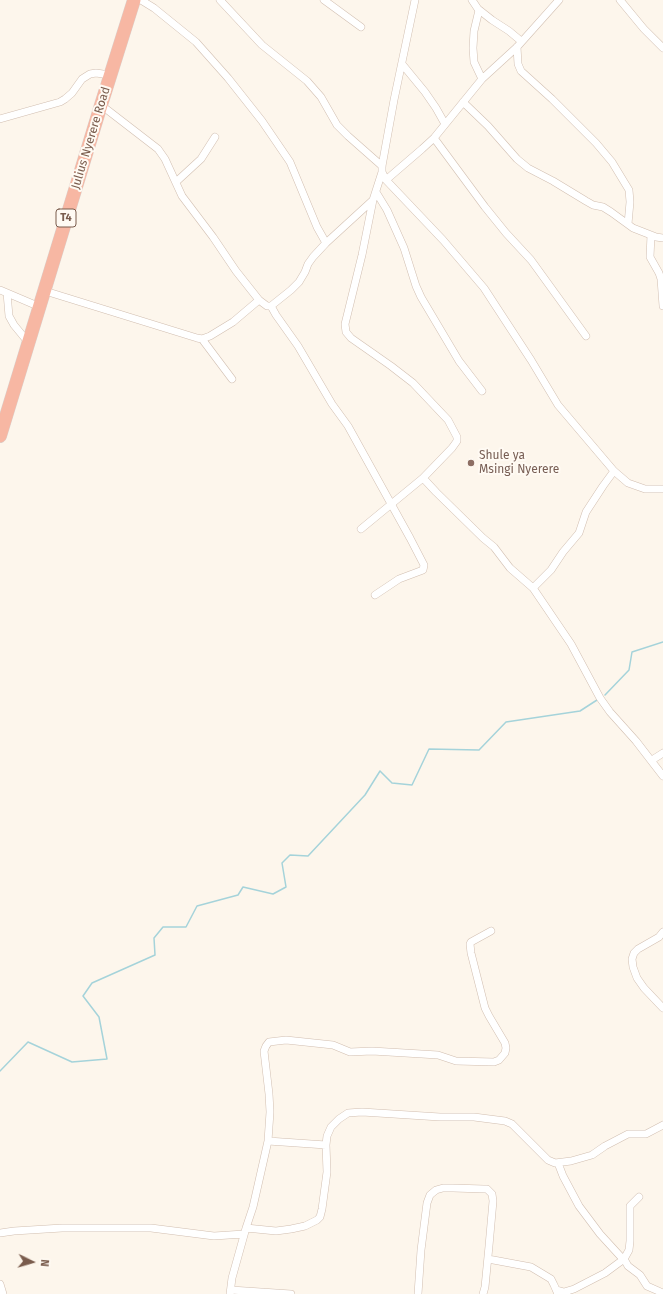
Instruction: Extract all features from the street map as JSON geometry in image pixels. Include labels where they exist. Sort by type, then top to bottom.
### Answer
[{"type":"highway","name":"Julius Nyerere Road","points":[[0,436],[134,0]]},
{"type":"street","points":[[141,0],[154,8],[196,42],[262,120],[290,162],[316,226],[326,243]]},
{"type":"street","points":[[220,0],[262,44],[311,85],[321,97],[337,125],[382,169],[386,180],[443,240],[484,288],[531,360],[558,405],[614,471],[628,483],[645,489],[663,489]]},
{"type":"street","points":[[324,0],[361,27]]},
{"type":"street","points":[[361,528],[423,478],[457,441],[457,437],[448,420],[413,383],[351,338],[346,332],[345,324],[362,255],[373,200],[382,169],[415,0]]},
{"type":"street","points":[[472,0],[479,10],[509,31],[519,44],[518,64],[521,71],[552,99],[596,143],[612,162],[629,190],[630,202],[628,224]]},
{"type":"street","points":[[386,180],[434,138],[482,79],[519,44],[559,0]]},
{"type":"street","points":[[620,0],[644,29],[663,48]]},
{"type":"street","points":[[479,10],[472,48],[474,62],[482,79]]},
{"type":"street","points":[[402,64],[425,92],[436,108],[444,124]]},
{"type":"street","points":[[0,119],[60,102],[72,93],[82,79],[90,74],[96,73],[110,75]]},
{"type":"street","points":[[463,102],[488,126],[517,159],[528,168],[593,205],[603,207],[641,232],[663,238]]},
{"type":"street","points":[[101,105],[158,149],[165,159],[182,196],[213,237],[236,271],[259,300],[267,306],[271,306],[298,346],[332,404],[348,426],[410,538],[424,567],[422,570],[399,579],[375,595]]},
{"type":"street","points":[[176,182],[201,159],[215,137]]},
{"type":"street","points":[[434,138],[485,207],[531,260],[586,336]]},
{"type":"street","points":[[376,192],[387,210],[404,248],[421,297],[459,361],[482,391]]},
{"type":"street","points":[[271,306],[299,282],[308,264],[326,243],[373,200]]},
{"type":"street","points":[[651,235],[650,256],[661,280],[663,306]]},
{"type":"street","points":[[0,290],[40,307]]},
{"type":"street","points":[[45,291],[202,339],[210,336],[233,322],[259,300]]},
{"type":"street","points":[[7,293],[9,316],[14,326],[28,342]]},
{"type":"street","points":[[202,339],[232,379]]},
{"type":"street","points":[[533,588],[551,570],[563,552],[579,533],[586,512],[602,486],[614,471]]},
{"type":"street","points":[[423,478],[483,538],[494,547],[510,568],[533,588],[571,644],[600,698],[610,712],[652,760],[663,776]]},
{"type":"street","points":[[652,760],[663,754]]},
{"type":"street","points":[[291,1294],[231,1292],[232,1278],[253,1207],[268,1141],[269,1094],[264,1051],[266,1046],[269,1042],[286,1040],[332,1046],[350,1052],[372,1051],[438,1055],[456,1061],[494,1062],[499,1060],[506,1053],[505,1043],[485,1008],[470,944],[491,931]]},
{"type":"street","points":[[663,932],[659,937],[638,949],[634,953],[632,959],[632,967],[637,978],[644,988],[663,1008]]},
{"type":"street","points":[[0,1233],[62,1228],[151,1228],[214,1236],[245,1231],[276,1231],[305,1226],[317,1220],[322,1209],[326,1172],[327,1136],[331,1127],[348,1112],[495,1119],[505,1121],[512,1124],[548,1160],[555,1163],[571,1161],[592,1155],[605,1146],[628,1134],[646,1134],[663,1125]]},
{"type":"street","points":[[268,1141],[326,1145]]},
{"type":"street","points":[[558,1163],[563,1176],[579,1206],[600,1234],[628,1266],[640,1275],[647,1286],[663,1293]]},
{"type":"street","points":[[418,1294],[420,1250],[426,1203],[430,1196],[436,1190],[448,1188],[484,1188],[488,1189],[492,1194],[493,1201],[485,1287],[483,1294]]},
{"type":"street","points":[[488,1259],[530,1267],[550,1279],[557,1292],[564,1292],[574,1289],[605,1273],[623,1260],[629,1250],[630,1206],[639,1197]]},
{"type":"street","points":[[0,1284],[2,1294]]},
{"type":"waterway","points":[[605,695],[629,670],[632,652],[663,642]]},
{"type":"waterway","points":[[0,1071],[28,1042],[72,1062],[107,1059],[99,1017],[83,996],[92,983],[155,955],[154,938],[163,927],[186,927],[197,906],[238,895],[243,887],[273,894],[286,887],[282,863],[290,855],[308,856],[365,795],[380,771],[392,783],[412,785],[429,749],[479,750],[506,722],[580,711],[597,700]]},
{"type":"place","name":"Shule ya Msingi Nyerere","points":[[471,463]]}]
